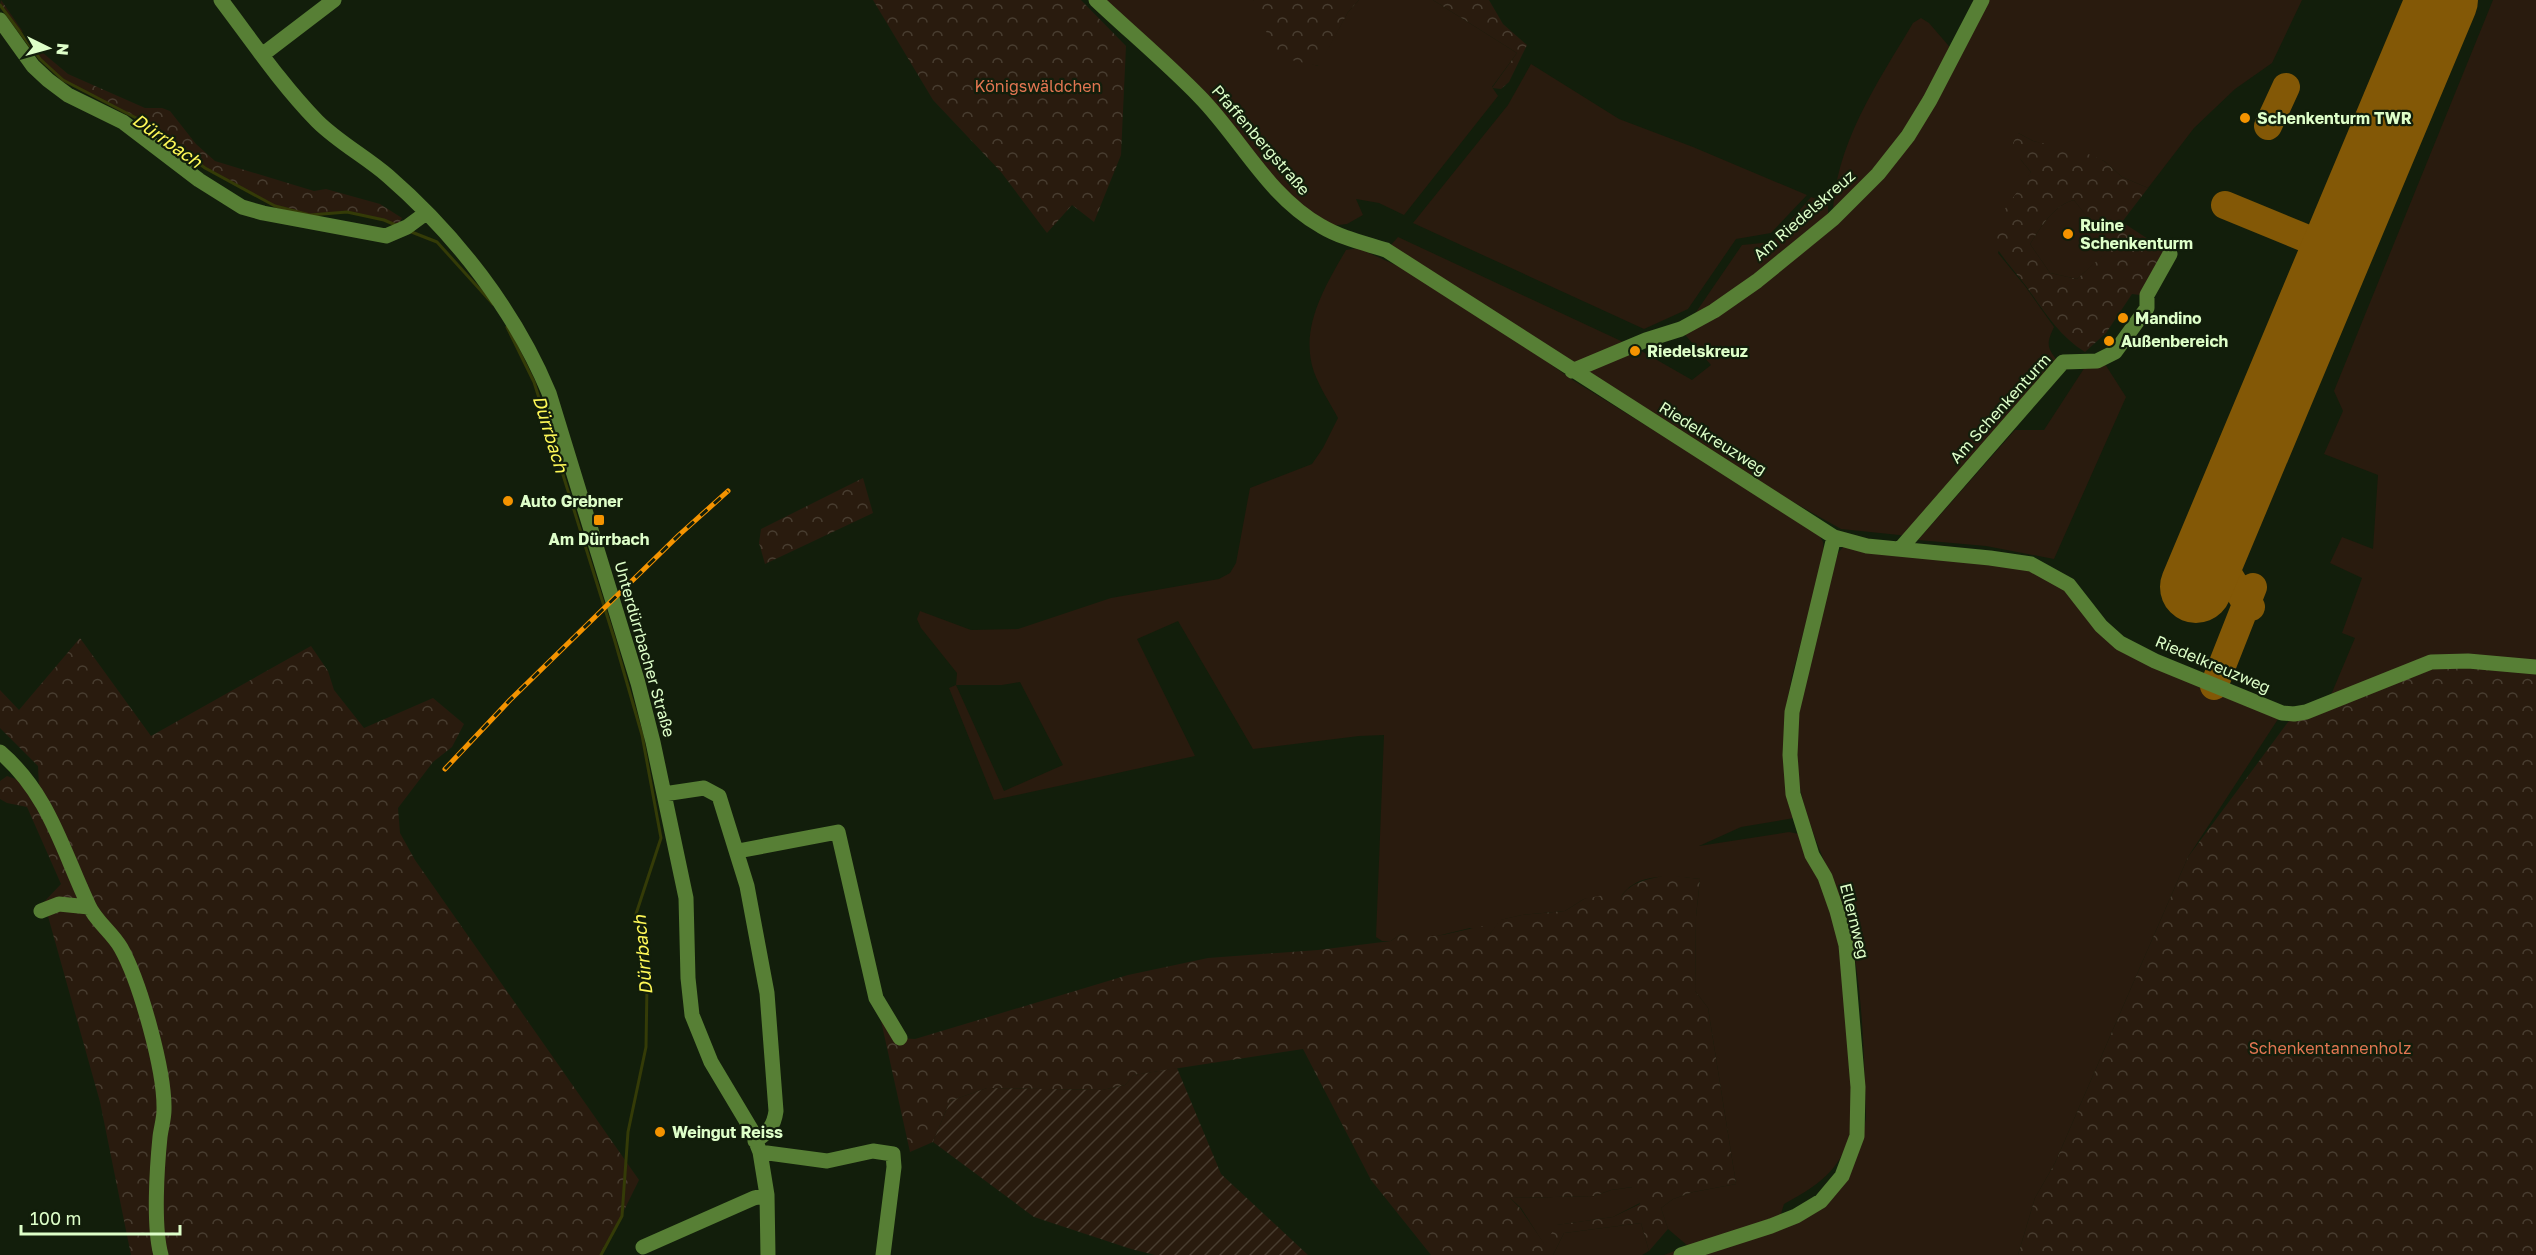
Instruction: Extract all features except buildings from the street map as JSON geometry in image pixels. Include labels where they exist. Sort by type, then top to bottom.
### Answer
[{"type":"street","name":"Unterdürrbacher Straße","points":[[221,0],[319,123],[387,175],[426,213],[487,283],[509,313],[536,361],[549,393],[638,683],[686,898],[688,978],[692,1015],[711,1062],[757,1146],[767,1195],[768,1255]]},
{"type":"street","points":[[262,54],[334,0]]},
{"type":"street","name":"Pfaffenbergstraße","points":[[1096,0],[1201,98],[1274,188],[1295,208],[1321,226],[1349,239],[1386,250],[1572,370]]},
{"type":"street","name":"Am Riedelskreuz","points":[[1572,370],[1646,340],[1681,329],[1714,311],[1833,219],[1878,174],[1908,136],[1930,100],[1982,0]]},
{"type":"street","points":[[0,20],[33,66],[48,80],[68,95],[135,130],[220,195],[242,207],[386,236],[402,230],[426,213]]},
{"type":"street","name":"Am Schenkenturm","points":[[1900,549],[2063,362],[2097,361],[2115,352],[2146,308],[2147,295],[2170,254]]},
{"type":"street","name":"Riedelkreuzweg","points":[[1572,370],[1834,537],[1867,546],[2031,564],[2069,585],[2101,626],[2120,643],[2155,661],[2283,712],[2294,714],[2306,712],[2431,662],[2468,661],[2536,667]]},
{"type":"street","name":"Ellernweg","points":[[1681,1255],[1771,1226],[1796,1216],[1821,1201],[1842,1176],[1857,1136],[1858,1087],[1846,945],[1838,911],[1825,877],[1812,855],[1793,794],[1790,755],[1792,712],[1834,537]]},
{"type":"street","points":[[0,752],[34,789],[52,818],[89,907],[121,947],[142,1001],[162,1082],[164,1111],[160,1135],[157,1191],[161,1255]]},
{"type":"street","points":[[664,794],[704,788],[714,791],[722,804],[738,851],[747,886],[767,993],[776,1111],[775,1122],[757,1146],[827,1161],[873,1151],[893,1154],[894,1167],[883,1255]]},
{"type":"street","points":[[738,851],[838,832],[876,998],[900,1038]]},
{"type":"street","points":[[41,911],[59,904],[89,907]]},
{"type":"street","points":[[643,1246],[754,1198],[767,1195]]},
{"type":"green space","points":[[1,0],[30,42],[68,74],[145,108],[162,108],[170,111],[196,144],[215,161],[314,191],[326,189],[380,204],[402,218],[398,226],[384,220],[347,212],[310,215],[275,206],[205,168],[140,120],[63,80],[40,59],[0,5]]},
{"type":"green space","name":"Königswäldchen","points":[[873,0],[1081,0],[1126,46],[1121,155],[1094,222],[1072,205],[1047,233],[1001,172],[933,100]]},
{"type":"green space","points":[[1096,0],[1253,0],[1312,64],[1318,66],[1348,12],[1359,0],[1433,0],[1517,53],[1492,87],[1498,96],[1404,215],[1379,203],[1356,199],[1363,215],[1347,224],[1321,227],[1295,208],[1201,98]]},
{"type":"green space","points":[[1253,0],[1359,0],[1348,12],[1319,66],[1277,57]]},
{"type":"green space","points":[[1433,0],[1489,0],[1503,24],[1527,45],[1509,82],[1501,89],[1492,88],[1517,53]]},
{"type":"green space","points":[[1982,0],[2302,0],[2272,63],[2235,89],[2194,128],[2148,188],[2122,177],[2104,161],[2033,141],[2018,133],[2021,160],[2031,172],[1998,253],[2054,327],[2049,344],[2057,360],[1909,536],[1841,529],[1786,498],[1391,245],[1398,237],[1636,348],[1692,380],[1711,365],[1681,330],[1692,318],[1742,245],[1772,242],[1811,197],[1828,203],[1828,213],[1833,218],[1835,192],[1849,141],[1872,92],[1913,23],[1921,18],[1929,23],[1954,52]]},
{"type":"green space","points":[[2493,0],[2536,0],[2536,667],[2328,702],[2355,638],[2342,633],[2362,578],[2330,563],[2342,537],[2373,549],[2378,475],[2324,454],[2343,411],[2334,391]]},
{"type":"green space","points":[[1531,64],[1619,119],[1807,195],[1771,233],[1736,239],[1688,309],[1644,329],[1413,223],[1508,105]]},
{"type":"green space","points":[[2018,133],[2033,141],[2086,153],[2104,161],[2122,177],[2148,188],[2122,222],[2168,252],[2140,295],[2132,294],[2106,333],[2085,352],[2052,322],[1988,233],[2031,172],[2021,160],[2013,143]],"holes":[[[2074,200],[2111,248],[2077,279],[2050,273],[2030,244],[2054,211]]]},
{"type":"green space","name":"Ruine Schenkenturm","points":[[2074,200],[2112,248],[2077,279],[2050,273],[2030,244],[2054,211]]},
{"type":"green space","points":[[1358,248],[1400,267],[1571,379],[1818,532],[1823,542],[1824,556],[1792,676],[1785,714],[1794,818],[1741,827],[1699,846],[1789,832],[1799,834],[1832,909],[1841,954],[1854,1118],[1850,1135],[1839,1161],[1822,1180],[1784,1204],[1780,1217],[1821,1196],[1862,1139],[1866,1118],[1862,1017],[1852,941],[1839,898],[1808,817],[1798,775],[1796,753],[1800,702],[1810,652],[1838,553],[1845,545],[2038,570],[2069,585],[2120,643],[2282,713],[2188,857],[2055,1163],[2035,1198],[2018,1255],[1664,1255],[1688,1246],[1668,1229],[1661,1208],[1673,1199],[1693,1192],[1736,1184],[1708,1008],[1695,991],[1696,916],[1700,879],[1657,877],[1646,879],[1636,883],[1621,897],[1584,899],[1565,911],[1522,915],[1501,920],[1490,934],[1470,928],[1429,938],[1415,938],[1401,934],[1391,941],[1382,941],[1376,937],[1384,735],[1253,749],[1178,621],[1137,639],[1195,756],[994,800],[949,688],[956,685],[957,673],[921,628],[917,619],[920,611],[971,630],[1018,629],[1111,598],[1219,579],[1230,573],[1236,563],[1250,488],[1312,464],[1338,418],[1314,372],[1310,356],[1310,340],[1316,308],[1346,250]],"holes":[[[1020,682],[1063,765],[1004,791],[956,685],[1002,685]]]},
{"type":"green space","points":[[2105,364],[2126,397],[2054,559],[1986,546],[1918,540],[2015,430],[2044,430],[2085,367]]},
{"type":"green space","points":[[863,478],[873,513],[765,564],[759,543],[761,529]]},
{"type":"green space","points":[[80,638],[151,736],[311,646],[328,671],[334,690],[364,728],[433,698],[464,724],[452,747],[433,762],[398,808],[400,833],[415,860],[639,1180],[602,1255],[131,1255],[100,1102],[44,902],[61,884],[27,807],[7,803],[0,799],[0,781],[7,776],[39,787],[38,766],[0,728],[0,690],[19,710]]},
{"type":"green space","name":"Schenkentannenholz","points":[[2419,665],[2536,667],[2536,1255],[2018,1255],[2035,1198],[2055,1163],[2188,857],[2294,714]]},
{"type":"green space","points":[[1667,875],[1700,879],[1696,916],[1695,991],[1708,1008],[1736,1184],[1693,1192],[1673,1199],[1661,1208],[1668,1229],[1649,1251],[1641,1223],[1564,1233],[1553,1255],[1431,1255],[1371,1180],[1303,1049],[1134,1075],[1125,1085],[1102,1090],[987,1088],[950,1101],[933,1142],[910,1152],[876,998],[900,1038],[915,1039],[1128,975],[1208,958],[1318,950],[1391,941],[1401,934],[1422,937],[1484,926],[1490,934],[1500,920],[1522,915],[1565,911],[1584,899],[1608,894],[1621,897],[1635,884]],"holes":[[[1632,1187],[1640,1204],[1613,1217],[1556,1225],[1545,1245],[1520,1208],[1510,1198],[1594,1196],[1611,1190]]]},
{"type":"green space","points":[[1177,1068],[1221,1174],[1308,1255],[1155,1255],[1131,1249],[1034,1217],[933,1142],[950,1101],[987,1088],[1102,1090],[1125,1085],[1134,1075]]},
{"type":"green space","points":[[1633,1187],[1640,1203],[1613,1217],[1557,1225],[1545,1246],[1521,1208],[1510,1198],[1594,1196],[1611,1190]]},
{"type":"green space","points":[[1641,1223],[1649,1251],[1642,1255],[1553,1255],[1564,1233]]},
{"type":"waterway","name":"Dürrbach","points":[[0,5],[40,59],[63,80],[140,120],[205,168],[275,206],[310,215],[347,212],[384,220],[398,226]]},
{"type":"waterway","name":"Dürrbach","points":[[409,231],[437,242],[493,304]]},
{"type":"waterway","name":"Dürrbach","points":[[507,327],[534,382],[614,638],[642,735],[661,838],[636,914],[647,985],[646,1047],[628,1132],[622,1216],[601,1255]]},
{"type":"taxiway","points":[[2268,126],[2286,87]]},
{"type":"taxiway","points":[[2225,205],[2337,251]]},
{"type":"taxiway","points":[[2214,543],[2231,550]]},
{"type":"taxiway","points":[[2230,577],[2247,605],[2251,607]]},
{"type":"taxiway","points":[[2214,686],[2253,587]]},
{"type":"runway","points":[[2196,587],[2442,0]]},
{"type":"railway","points":[[445,769],[510,700],[679,535],[728,491]]},
{"type":"place","name":"Schenkenturm TWR","points":[[2245,118]]},
{"type":"place","name":"Ruine Schenkenturm","points":[[2068,234]]},
{"type":"place","name":"Mandino","points":[[2123,318]]},
{"type":"place","name":"Außenbereich","points":[[2109,341]]},
{"type":"place","name":"Riedelskreuz","points":[[1635,351]]},
{"type":"place","name":"Auto Grebner","points":[[508,501]]},
{"type":"place","name":"Am Dürrbach","points":[[599,520]]},
{"type":"place","name":"Weingut Reiss","points":[[660,1132]]}]
